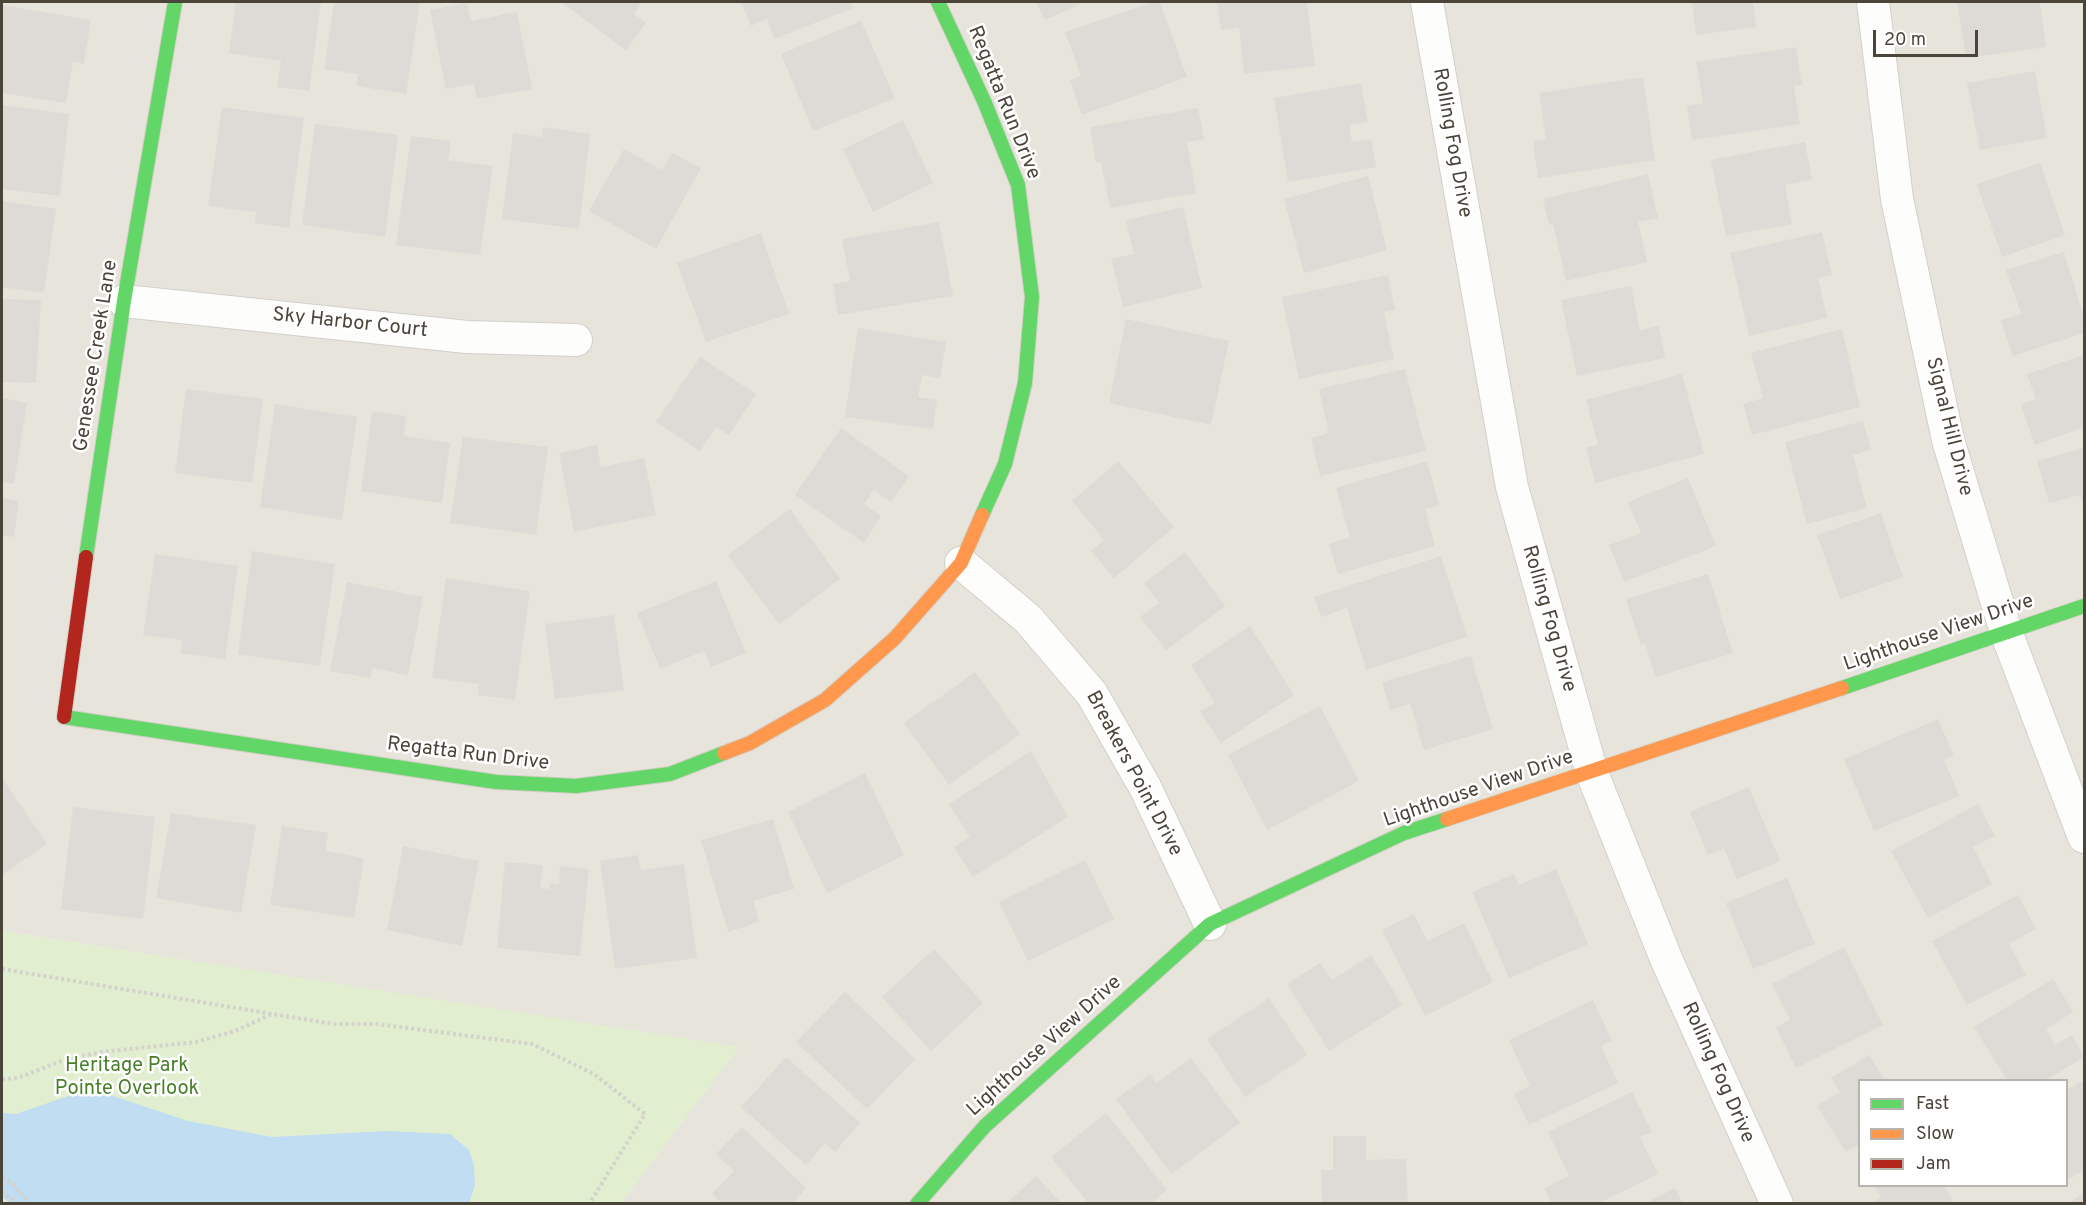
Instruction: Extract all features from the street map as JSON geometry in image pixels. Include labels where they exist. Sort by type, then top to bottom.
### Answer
[{"type":"street","name":"Genessee Creek Lane","points":[[63,717],[124,301],[176,2]]},
{"type":"street","name":"Regatta Run Drive","points":[[63,717],[496,782],[576,786],[670,774],[750,743],[825,700],[896,638],[961,563],[1005,464],[1025,383],[1032,297],[1018,185],[984,101],[938,2]]},
{"type":"street","name":"Rolling Fog Drive","points":[[1427,2],[1512,487],[1592,773],[1667,962],[1777,1203]]},
{"type":"street","name":"Signal Hill Drive","points":[[1873,2],[1897,199],[1948,440],[2006,632],[2085,837]]},
{"type":"street","name":"Sky Harbor Court","points":[[124,301],[467,337],[576,340]]},
{"type":"street","name":"Breakers Point Drive","points":[[961,563],[1028,619],[1092,694],[1144,787],[1210,924]]},
{"type":"street","name":"Lighthouse View Drive","points":[[917,1203],[985,1126],[1210,924],[1404,833],[1592,773],[2085,606]]},
{"type":"path","points":[[2,969],[333,1024],[376,1024],[532,1044],[594,1074],[645,1114],[589,1203]]},
{"type":"path","points":[[2,1079],[18,1078],[62,1060],[101,1052],[196,1042],[235,1031],[273,1014]]},
{"type":"path","points":[[2,1178],[12,1183],[30,1203]]},
{"type":"path","points":[[2,1191],[18,1203]]},
{"type":"shaded area","points":[[2,2],[2084,2],[2084,1203],[621,1203],[738,1048],[2,931]]},
{"type":"green space","name":"Heritage Park Pointe Overlook","points":[[2,931],[739,1047],[621,1203],[2,1203]]},
{"type":"water","points":[[80,1092],[107,1094],[188,1121],[272,1137],[387,1131],[450,1134],[469,1150],[474,1166],[475,1185],[469,1204],[10,1203],[2,1197],[2,1113],[16,1114]]},
{"type":"building","points":[[236,2],[321,2],[309,91],[277,87],[281,61],[229,53]]},
{"type":"building","points":[[334,2],[420,2],[406,94],[357,86],[358,74],[324,69]]},
{"type":"building","points":[[561,2],[642,2],[634,14],[646,23],[626,50]]},
{"type":"building","points":[[741,2],[850,2],[853,8],[774,39],[767,19],[751,26]]},
{"type":"building","points":[[1036,2],[1085,2],[1045,20]]},
{"type":"building","points":[[1153,2],[1160,2],[1187,77],[1082,115],[1070,80],[1081,76],[1065,32]]},
{"type":"building","points":[[1217,2],[1307,2],[1315,66],[1244,74],[1239,28],[1221,30]]},
{"type":"building","points":[[1692,2],[1753,2],[1756,27],[1696,35]]},
{"type":"building","points":[[1957,2],[2040,2],[2046,47],[1966,58]]},
{"type":"building","points":[[467,3],[471,21],[517,12],[532,89],[477,99],[474,84],[446,89],[430,10]]},
{"type":"building","points":[[2,5],[91,20],[84,64],[73,62],[66,103],[2,93]]},
{"type":"building","points":[[861,21],[895,98],[813,131],[781,54]]},
{"type":"building","points":[[1796,47],[1802,85],[1794,86],[1800,124],[1692,140],[1687,106],[1703,103],[1696,62]]},
{"type":"building","points":[[2035,71],[2047,138],[1980,150],[1967,83]]},
{"type":"building","points":[[1643,77],[1655,160],[1538,178],[1533,141],[1546,139],[1539,93]]},
{"type":"building","points":[[1361,83],[1368,122],[1349,125],[1352,142],[1371,139],[1376,167],[1288,182],[1274,98]]},
{"type":"building","points":[[2,105],[69,114],[60,196],[2,189]]},
{"type":"building","points":[[222,107],[304,118],[289,228],[255,223],[256,212],[208,206]]},
{"type":"building","points":[[1198,108],[1204,139],[1187,142],[1196,193],[1110,208],[1101,162],[1096,163],[1090,127]]},
{"type":"building","points":[[903,120],[933,183],[873,212],[843,149]]},
{"type":"building","points":[[315,124],[398,135],[385,237],[302,225]]},
{"type":"building","points":[[543,127],[590,134],[579,229],[502,219],[513,133],[542,137]]},
{"type":"building","points":[[411,136],[451,141],[448,160],[493,166],[480,255],[396,245]]},
{"type":"building","points":[[1805,142],[1812,180],[1785,185],[1792,224],[1726,236],[1711,160]]},
{"type":"building","points":[[624,149],[662,170],[672,153],[701,168],[656,249],[589,211]]},
{"type":"building","points":[[2040,163],[2065,235],[2002,257],[1977,184]]},
{"type":"building","points":[[1648,174],[1658,218],[1638,222],[1647,262],[1566,281],[1553,224],[1549,225],[1543,199]]},
{"type":"building","points":[[1368,176],[1387,250],[1304,273],[1284,199]]},
{"type":"building","points":[[2,201],[56,209],[44,293],[2,287]]},
{"type":"building","points":[[1183,207],[1202,288],[1123,307],[1111,259],[1134,254],[1126,220]]},
{"type":"building","points":[[939,222],[953,296],[838,315],[833,284],[850,281],[842,239]]},
{"type":"building","points":[[1822,232],[1832,275],[1818,278],[1827,318],[1749,336],[1730,253]]},
{"type":"building","points":[[761,233],[789,314],[706,342],[677,263]]},
{"type":"building","points":[[2064,252],[2084,317],[2084,333],[2013,356],[2001,320],[2021,314],[2006,270]]},
{"type":"building","points":[[1388,275],[1395,310],[1384,312],[1394,359],[1299,379],[1282,297]]},
{"type":"building","points":[[1631,286],[1640,330],[1659,326],[1665,358],[1577,376],[1561,300]]},
{"type":"building","points":[[2,299],[41,300],[36,383],[2,382]]},
{"type":"building","points":[[1126,319],[1229,341],[1211,425],[1109,403]]},
{"type":"building","points":[[858,328],[946,342],[940,378],[922,375],[918,397],[937,400],[933,429],[845,417]]},
{"type":"building","points":[[1842,329],[1860,407],[1752,435],[1743,404],[1763,398],[1751,353]]},
{"type":"building","points":[[2084,355],[2084,427],[2035,445],[2021,404],[2036,399],[2027,374]]},
{"type":"building","points":[[700,357],[756,394],[729,435],[716,427],[700,451],[656,422]]},
{"type":"building","points":[[1405,369],[1426,451],[1320,476],[1311,438],[1329,433],[1319,389]]},
{"type":"building","points":[[1682,374],[1704,454],[1595,483],[1586,448],[1598,445],[1586,400]]},
{"type":"building","points":[[186,389],[263,399],[252,483],[175,473]]},
{"type":"building","points":[[2,398],[27,403],[14,484],[2,482]]},
{"type":"building","points":[[275,404],[357,417],[342,520],[260,507]]},
{"type":"building","points":[[372,411],[406,416],[404,436],[450,443],[442,503],[361,491]]},
{"type":"building","points":[[1863,421],[1871,450],[1853,455],[1867,508],[1807,524],[1785,442]]},
{"type":"building","points":[[841,428],[909,476],[891,502],[874,490],[864,504],[881,516],[864,543],[795,495]]},
{"type":"building","points":[[463,437],[548,447],[536,535],[450,523]]},
{"type":"building","points":[[597,445],[601,467],[644,458],[656,515],[574,532],[559,453]]},
{"type":"building","points":[[2084,448],[2084,510],[2080,495],[2049,503],[2037,461]]},
{"type":"building","points":[[1118,461],[1174,527],[1114,578],[1091,551],[1104,540],[1072,501]]},
{"type":"building","points":[[1427,461],[1439,505],[1425,509],[1435,546],[1338,574],[1329,544],[1350,537],[1336,488]]},
{"type":"building","points":[[1688,478],[1716,546],[1624,582],[1609,545],[1641,533],[1628,502]]},
{"type":"building","points":[[2,498],[19,501],[14,537],[2,535]]},
{"type":"building","points":[[790,509],[840,579],[779,624],[728,555]]},
{"type":"building","points":[[1881,513],[1903,577],[1840,599],[1817,535]]},
{"type":"building","points":[[252,551],[335,564],[320,666],[238,654]]},
{"type":"building","points":[[1185,552],[1225,606],[1166,650],[1140,617],[1159,603],[1144,583]]},
{"type":"building","points":[[155,554],[238,566],[225,659],[180,653],[182,640],[143,635]]},
{"type":"building","points":[[1441,556],[1467,637],[1366,670],[1347,608],[1321,617],[1314,597]]},
{"type":"building","points":[[1708,574],[1733,653],[1656,677],[1645,643],[1641,645],[1626,599]]},
{"type":"building","points":[[446,578],[530,591],[515,700],[478,695],[479,684],[432,678]]},
{"type":"building","points":[[716,581],[746,653],[711,667],[704,651],[660,669],[637,613]]},
{"type":"building","points":[[347,582],[423,597],[408,675],[372,668],[370,678],[330,671]]},
{"type":"building","points":[[614,615],[624,690],[555,699],[545,624]]},
{"type":"building","points":[[1250,626],[1294,695],[1221,743],[1200,711],[1215,703],[1191,665]]},
{"type":"building","points":[[1471,656],[1493,729],[1424,750],[1410,704],[1390,710],[1382,682]]},
{"type":"building","points":[[975,672],[1020,734],[949,785],[904,723]]},
{"type":"building","points":[[1320,706],[1359,781],[1267,830],[1228,755]]},
{"type":"building","points":[[1938,719],[1954,756],[1944,760],[1959,796],[1874,831],[1844,759]]},
{"type":"building","points":[[1031,751],[1068,817],[973,877],[954,847],[970,837],[949,804]]},
{"type":"building","points":[[865,773],[904,855],[827,893],[788,812]]},
{"type":"building","points":[[2,778],[47,844],[2,875]]},
{"type":"building","points":[[1749,787],[1780,861],[1737,879],[1724,848],[1708,855],[1690,812]]},
{"type":"building","points":[[1978,804],[1995,836],[1973,847],[1992,884],[1928,918],[1891,851]]},
{"type":"building","points":[[73,807],[155,817],[143,919],[61,909]]},
{"type":"building","points":[[171,813],[256,825],[241,913],[156,898]]},
{"type":"building","points":[[773,819],[794,889],[753,901],[759,922],[728,932],[701,840]]},
{"type":"building","points":[[282,826],[328,833],[325,851],[364,858],[354,918],[270,905]]},
{"type":"building","points":[[403,846],[479,861],[462,946],[387,930]]},
{"type":"building","points":[[638,855],[641,870],[684,864],[697,958],[615,969],[600,861]]},
{"type":"building","points":[[1085,860],[1114,919],[1028,961],[999,902]]},
{"type":"building","points":[[505,862],[543,865],[540,888],[549,889],[550,883],[559,884],[560,866],[589,869],[580,956],[497,948]]},
{"type":"building","points":[[1556,869],[1588,944],[1509,978],[1472,892],[1514,874],[1519,885]]},
{"type":"building","points":[[1787,878],[1815,944],[1753,969],[1726,903]]},
{"type":"building","points":[[2018,895],[2036,929],[2009,944],[2026,975],[1967,1005],[1932,941]]},
{"type":"building","points":[[1414,914],[1427,941],[1464,923],[1493,982],[1425,1016],[1382,930]]},
{"type":"building","points":[[1844,947],[1883,1025],[1796,1068],[1776,1027],[1790,1020],[1772,984]]},
{"type":"building","points":[[934,949],[983,1003],[931,1051],[882,997]]},
{"type":"building","points":[[1371,955],[1402,1005],[1329,1051],[1287,984],[1320,963],[1332,980]]},
{"type":"building","points":[[2053,979],[2073,1012],[2046,1029],[2055,1045],[2072,1035],[2084,1057],[2048,1079],[2006,1079],[1974,1027]]},
{"type":"building","points":[[845,992],[915,1059],[867,1109],[796,1042]]},
{"type":"building","points":[[1269,998],[1307,1055],[1245,1097],[1207,1039]]},
{"type":"building","points":[[1593,1000],[1612,1041],[1601,1046],[1618,1083],[1529,1125],[1514,1094],[1530,1086],[1509,1040]]},
{"type":"building","points":[[1869,1055],[1884,1079],[1858,1079],[1858,1145],[1846,1152],[1817,1106],[1840,1092],[1831,1078]]},
{"type":"building","points":[[786,1057],[860,1123],[835,1152],[825,1143],[806,1165],[741,1107]]},
{"type":"building","points":[[1191,1058],[1240,1123],[1171,1174],[1116,1099],[1150,1074],[1156,1083]]},
{"type":"building","points":[[2084,1080],[2084,1170],[2068,1180],[2068,1090]]},
{"type":"building","points":[[1632,1092],[1652,1132],[1640,1137],[1658,1174],[1597,1204],[1552,1204],[1544,1188],[1569,1176],[1548,1132]]},
{"type":"building","points":[[1106,1113],[1167,1190],[1150,1204],[1089,1204],[1051,1157]]},
{"type":"building","points":[[742,1127],[806,1188],[792,1204],[722,1204],[712,1194],[734,1171],[716,1154]]},
{"type":"building","points":[[1333,1136],[1366,1136],[1366,1160],[1406,1159],[1408,1204],[1322,1204],[1321,1170],[1333,1170]]},
{"type":"building","points":[[1036,1176],[1062,1204],[1006,1204]]},
{"type":"building","points":[[1875,1187],[1945,1187],[1953,1200],[1948,1204],[1870,1204],[1881,1197]]},
{"type":"building","points":[[1675,1188],[1683,1204],[1644,1204]]},
{"type":"building","points":[[2084,1193],[2084,1204],[2067,1204]]},
{"type":"traffic: fast","points":[[86,557],[124,301],[175,2]]},
{"type":"traffic: fast","points":[[938,2],[984,101],[1018,185],[1032,297],[1025,383],[1005,464],[982,515]]},
{"type":"traffic: fast","points":[[1842,688],[2084,606]]},
{"type":"traffic: fast","points":[[64,717],[496,782],[576,786],[670,774],[724,753]]},
{"type":"traffic: fast","points":[[917,1204],[985,1126],[1210,924],[1404,833],[1447,819]]},
{"type":"traffic: slow","points":[[724,753],[750,743],[825,700],[895,638],[961,563],[982,515]]},
{"type":"traffic: slow","points":[[1447,819],[1842,688]]},
{"type":"traffic: jam","points":[[64,717],[86,557]]}]
